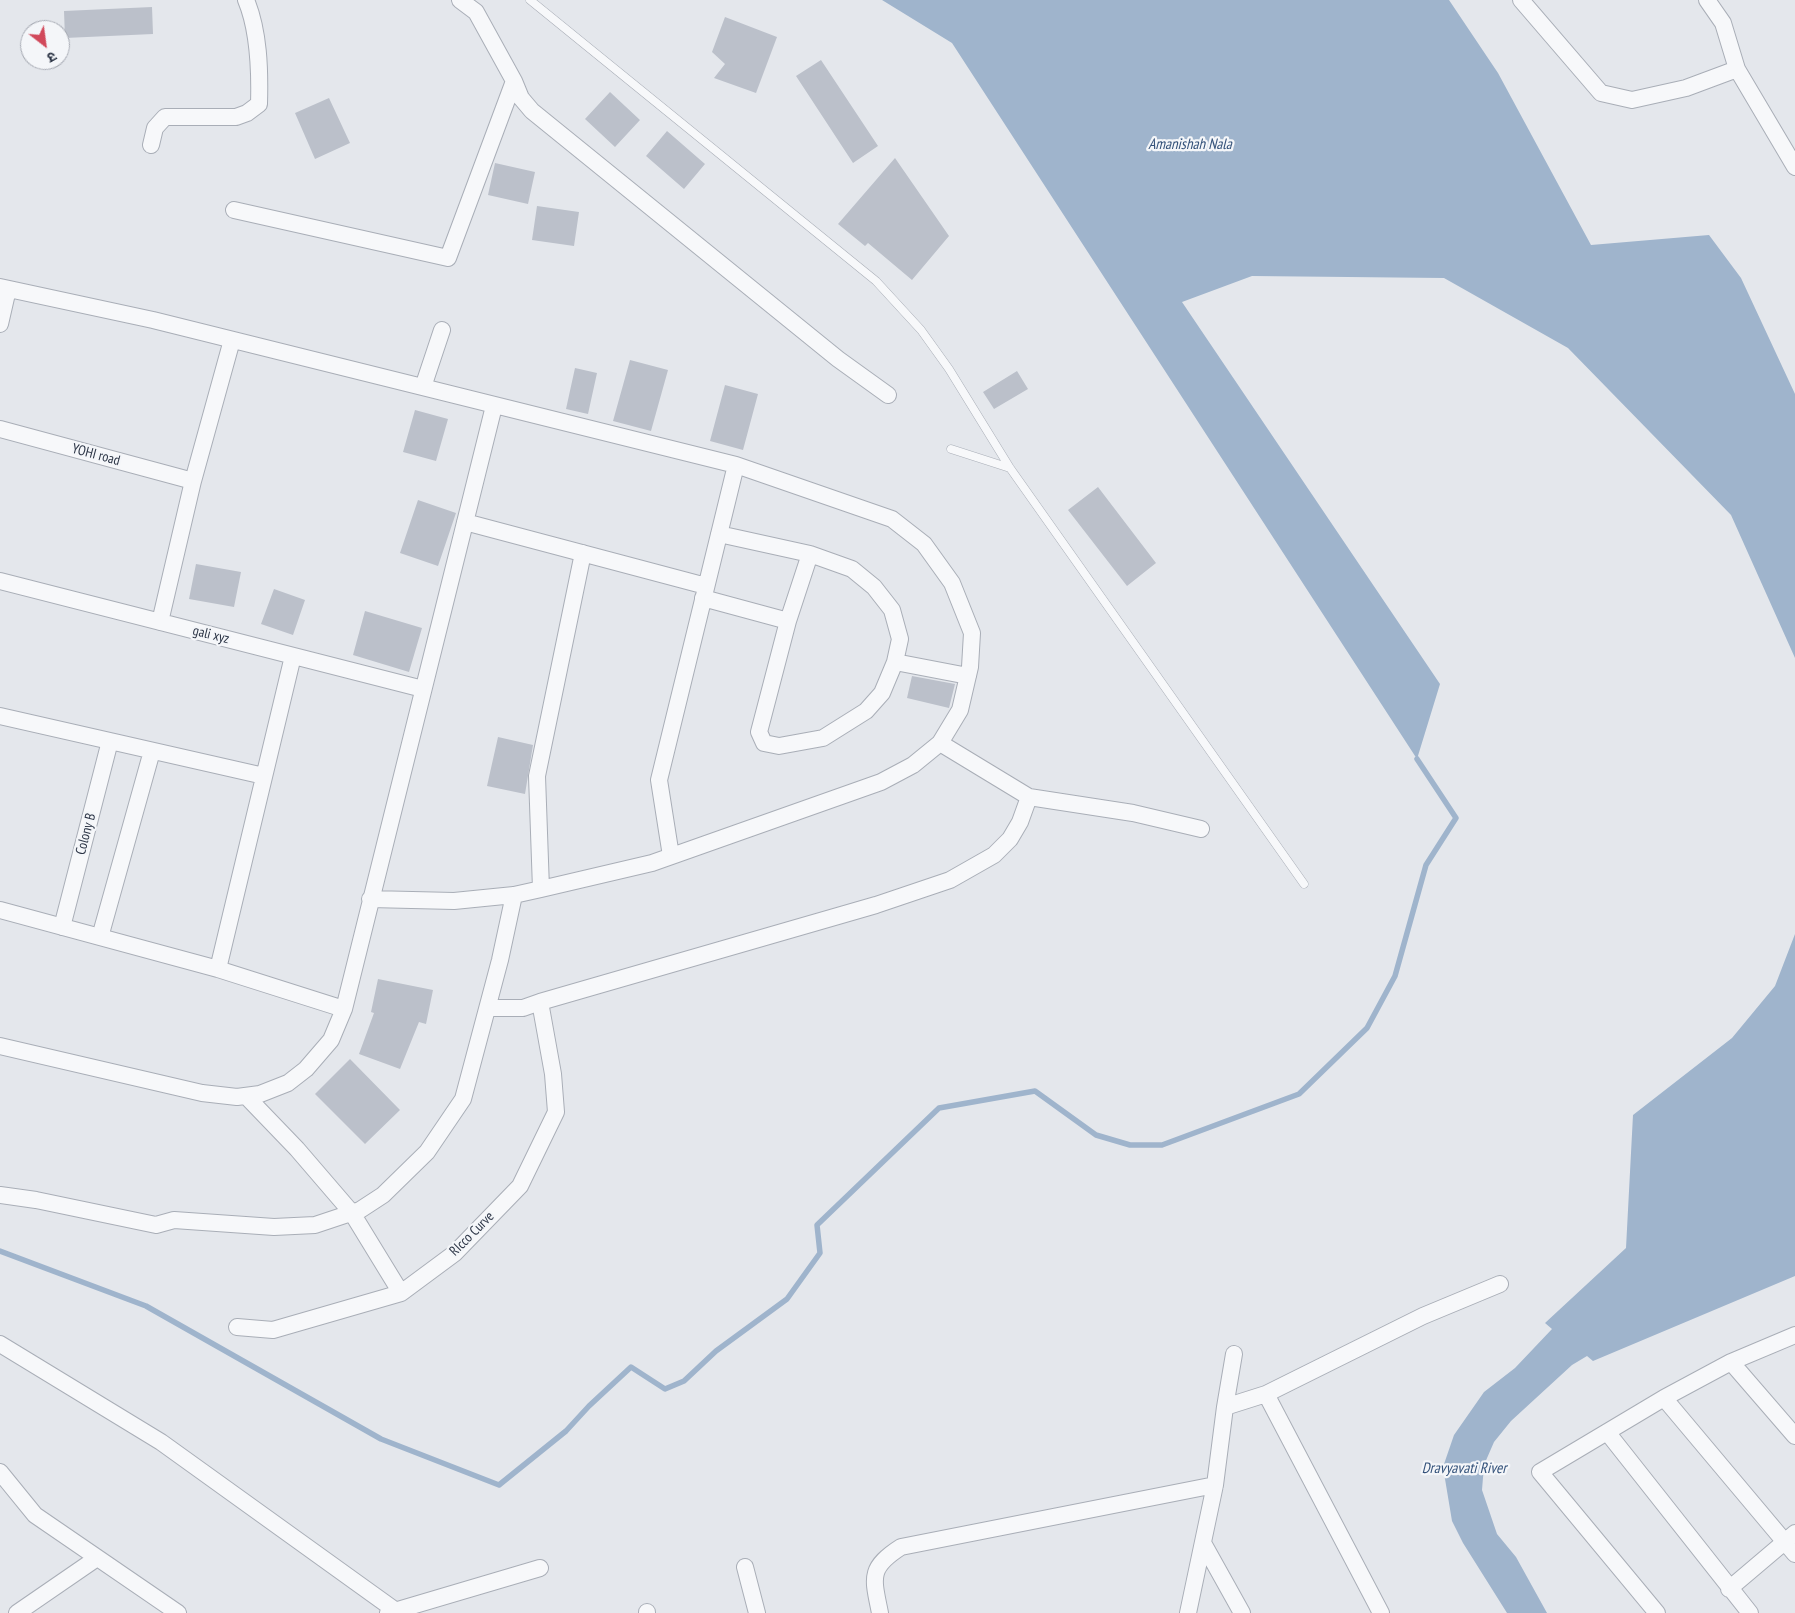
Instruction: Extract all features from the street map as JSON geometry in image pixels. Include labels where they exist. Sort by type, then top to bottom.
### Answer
[{"type":"street","points":[[151,145],[155,128],[165,118],[236,117],[247,113],[259,104],[260,84],[254,20],[246,0]]},
{"type":"street","points":[[460,0],[476,12],[514,81],[521,98],[532,111],[838,359],[888,395]]},
{"type":"street","points":[[1522,0],[1601,93],[1632,100],[1686,88],[1737,69]]},
{"type":"street","points":[[1707,0],[1723,23],[1737,69],[1795,167]]},
{"type":"street","points":[[234,210],[448,258],[514,81]]},
{"type":"street","points":[[0,324],[4,288],[232,340],[736,465],[892,519],[924,544],[952,583],[972,633],[968,676],[960,710],[940,742],[913,766],[881,782],[652,863],[514,895],[454,901],[370,899]]},
{"type":"street","points":[[423,387],[442,330]]},
{"type":"street","points":[[160,622],[193,481],[232,340]]},
{"type":"street","points":[[0,1046],[202,1093],[246,1096],[260,1094],[288,1083],[306,1069],[331,1040],[344,1008],[494,406]]},
{"type":"street","name":"YOHI road","points":[[0,429],[193,481]]},
{"type":"street","points":[[671,856],[659,780],[736,465]]},
{"type":"street","points":[[465,522],[583,553],[788,621]]},
{"type":"street","points":[[719,534],[810,554],[852,569],[874,587],[892,610],[900,639],[895,662],[882,693],[866,711],[823,738],[779,746],[764,743],[759,732],[788,621],[810,554]]},
{"type":"street","points":[[541,890],[537,776],[583,553]]},
{"type":"street","name":"gali xyz","points":[[0,581],[423,689]]},
{"type":"street","points":[[218,969],[293,656]]},
{"type":"street","points":[[895,662],[968,676]]},
{"type":"street","points":[[0,718],[264,776]]},
{"type":"street","name":"Colony B","points":[[62,927],[110,741]]},
{"type":"street","points":[[940,742],[1029,797],[1133,813],[1201,828]]},
{"type":"street","points":[[100,937],[152,751]]},
{"type":"street","points":[[488,1008],[523,1008],[866,908],[950,880],[994,855],[1010,839],[1020,822],[1029,797]]},
{"type":"street","points":[[0,1195],[36,1200],[156,1225],[174,1220],[274,1227],[315,1225],[352,1213],[383,1195],[432,1145],[463,1099],[488,1008],[514,895]]},
{"type":"street","points":[[0,910],[218,969],[344,1008]]},
{"type":"street","name":"RIcco Curve","points":[[236,1327],[273,1330],[401,1293],[455,1253],[520,1186],[556,1112],[553,1074],[540,1002]]},
{"type":"street","points":[[246,1096],[297,1149],[352,1213],[401,1293]]},
{"type":"street","points":[[1226,1407],[1266,1394],[1423,1316],[1500,1284]]},
{"type":"street","points":[[1657,1613],[1540,1472],[1664,1398],[1731,1362],[1795,1335]]},
{"type":"street","points":[[0,1344],[161,1442],[392,1612],[540,1568]]},
{"type":"street","points":[[1188,1613],[1215,1486],[1234,1354]]},
{"type":"street","points":[[1731,1362],[1795,1436]]},
{"type":"street","points":[[1266,1394],[1381,1613]]},
{"type":"street","points":[[1664,1398],[1790,1537],[1795,1554]]},
{"type":"street","points":[[1607,1432],[1729,1589],[1750,1613]]},
{"type":"street","points":[[0,1472],[35,1515],[178,1613]]},
{"type":"street","points":[[880,1613],[873,1578],[883,1558],[901,1547],[1215,1486]]},
{"type":"street","points":[[1729,1589],[1790,1537]]},
{"type":"street","points":[[1203,1543],[1242,1613]]},
{"type":"street","points":[[17,1613],[98,1558]]},
{"type":"street","points":[[745,1567],[757,1613]]},
{"type":"lane","points":[[530,0],[876,281],[921,330],[949,370],[1010,468],[1304,884]]},
{"type":"lane","points":[[951,449],[1010,468]]},
{"type":"water","name":"Amanishah Nala","points":[[882,0],[1449,0],[1498,73],[1591,245],[1709,235],[1741,278],[1795,394],[1795,658],[1731,515],[1568,348],[1444,278],[1252,276],[1182,302],[1440,684],[1417,759],[952,43]]},
{"type":"water","name":"Dravyavati River","points":[[1795,934],[1795,1276],[1593,1361],[1587,1356],[1572,1365],[1511,1421],[1494,1442],[1484,1465],[1482,1490],[1497,1534],[1516,1557],[1547,1613],[1507,1613],[1463,1543],[1452,1521],[1443,1467],[1454,1435],[1484,1392],[1515,1368],[1552,1329],[1545,1323],[1626,1248],[1633,1115],[1732,1038],[1775,986]]},
{"type":"building","points":[[152,7],[153,34],[70,38],[70,20],[64,20],[64,11]]},
{"type":"building","points":[[725,17],[777,37],[756,93],[714,78],[725,64],[712,52]]},
{"type":"building","points":[[821,60],[878,146],[853,163],[796,76]]},
{"type":"building","points":[[610,92],[640,120],[615,147],[585,119]]},
{"type":"building","points":[[329,98],[350,143],[315,159],[295,113]]},
{"type":"building","points":[[667,131],[705,164],[684,189],[646,156]]},
{"type":"building","points":[[895,158],[949,236],[912,280],[868,243],[865,246],[838,224]]},
{"type":"building","points":[[495,163],[535,172],[528,204],[488,195]]},
{"type":"building","points":[[537,206],[579,212],[574,246],[532,240]]},
{"type":"building","points":[[630,360],[668,370],[651,431],[613,421]]},
{"type":"building","points":[[575,368],[597,373],[588,414],[566,409]]},
{"type":"building","points":[[1017,371],[1028,389],[994,409],[983,392]]},
{"type":"building","points":[[725,385],[758,394],[743,450],[710,441]]},
{"type":"building","points":[[415,410],[448,419],[436,461],[403,452]]},
{"type":"building","points":[[1098,487],[1156,563],[1127,586],[1068,510]]},
{"type":"building","points":[[418,500],[456,513],[438,566],[400,553]]},
{"type":"building","points":[[196,564],[241,572],[234,607],[189,599]]},
{"type":"building","points":[[274,589],[305,600],[293,635],[261,624]]},
{"type":"building","points":[[365,611],[422,628],[409,672],[353,655]]},
{"type":"building","points":[[912,676],[955,684],[949,708],[907,698]]},
{"type":"building","points":[[498,737],[533,745],[525,794],[487,786]]},
{"type":"building","points":[[378,979],[433,990],[426,1024],[419,1022],[400,1069],[359,1054],[374,1013],[371,1012]]},
{"type":"building","points":[[350,1059],[400,1110],[365,1144],[315,1094]]},
{"type":"waterway","points":[[0,1251],[146,1306],[381,1439],[499,1485],[566,1431],[589,1406],[631,1367],[665,1389],[684,1381],[716,1351],[787,1299],[820,1253],[817,1225],[939,1108],[1035,1091],[1096,1135],[1130,1145],[1162,1145],[1299,1094],[1367,1028],[1395,976],[1426,865],[1456,818],[1417,759]]}]
